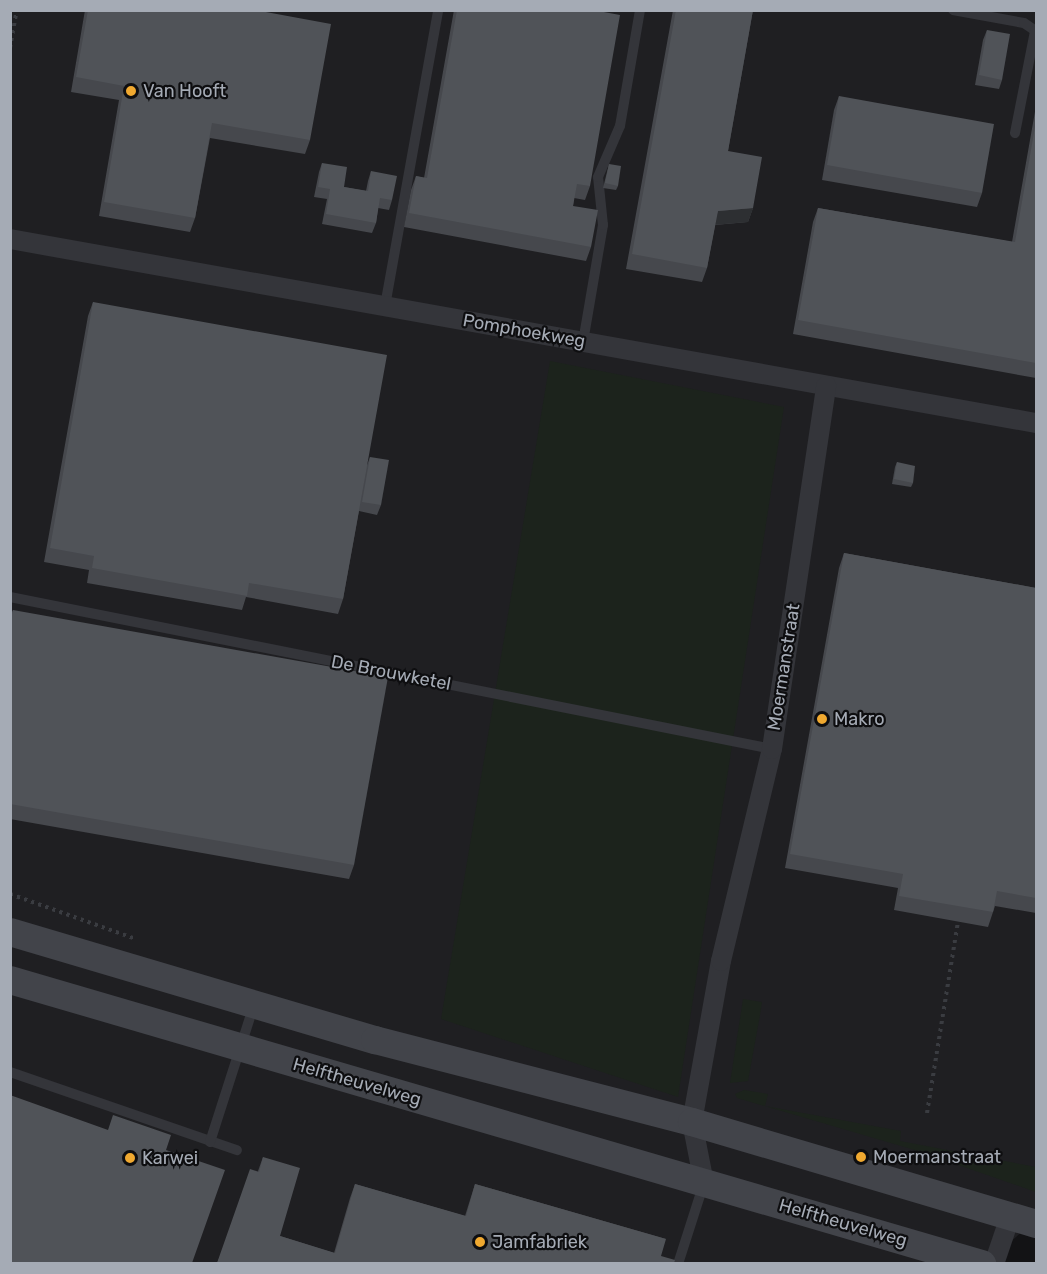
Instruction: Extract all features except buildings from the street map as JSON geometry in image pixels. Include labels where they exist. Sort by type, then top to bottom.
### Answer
[{"type":"main road","points":[[10,932],[254,1005],[692,1122],[1023,1221]]},
{"type":"main road","name":"Helftheuvelweg","points":[[10,980],[982,1263]]},
{"type":"street","name":"Pomphoekweg","points":[[10,240],[1036,423]]},
{"type":"street","name":"Moermanstraat","points":[[692,1122],[721,961],[772,748],[826,386]]},
{"type":"street","points":[[692,1122],[704,1183]]},
{"type":"street","points":[[994,1263],[1023,1221]]},
{"type":"lane","points":[[385,306],[438,10]]},
{"type":"lane","points":[[583,342],[603,225],[598,177],[620,126],[640,10]]},
{"type":"lane","points":[[953,10],[1024,23],[1036,31],[1015,133]]},
{"type":"lane","name":"De Brouwketel","points":[[10,597],[772,748]]},
{"type":"lane","points":[[210,1142],[254,1005]]},
{"type":"lane","points":[[10,1072],[237,1150]]},
{"type":"lane","points":[[678,1263],[704,1183]]},
{"type":"path","points":[[10,48],[17,10]]},
{"type":"path","points":[[927,1113],[957,921]]},
{"type":"shaded area","points":[[10,11],[1036,11],[1036,1219],[987,1263],[11,1263]]},
{"type":"shaded area","points":[[550,361],[784,407],[678,1097],[441,1019]]},
{"type":"shaded area","points":[[743,999],[762,1002],[760,1015],[748,1081],[730,1083]]},
{"type":"shaded area","points":[[744,1090],[768,1094],[765,1106],[901,1131],[900,1141],[1036,1167],[1036,1192],[918,1151],[737,1098],[735,1094]]},
{"type":"place","name":"Van Hooft","points":[[131,91]]},
{"type":"place","name":"Makro","points":[[822,719]]},
{"type":"place","name":"Moermanstraat","points":[[861,1157]]},
{"type":"place","name":"Karwei","points":[[130,1158]]},
{"type":"place","name":"Jamfabriek","points":[[480,1242]]}]
